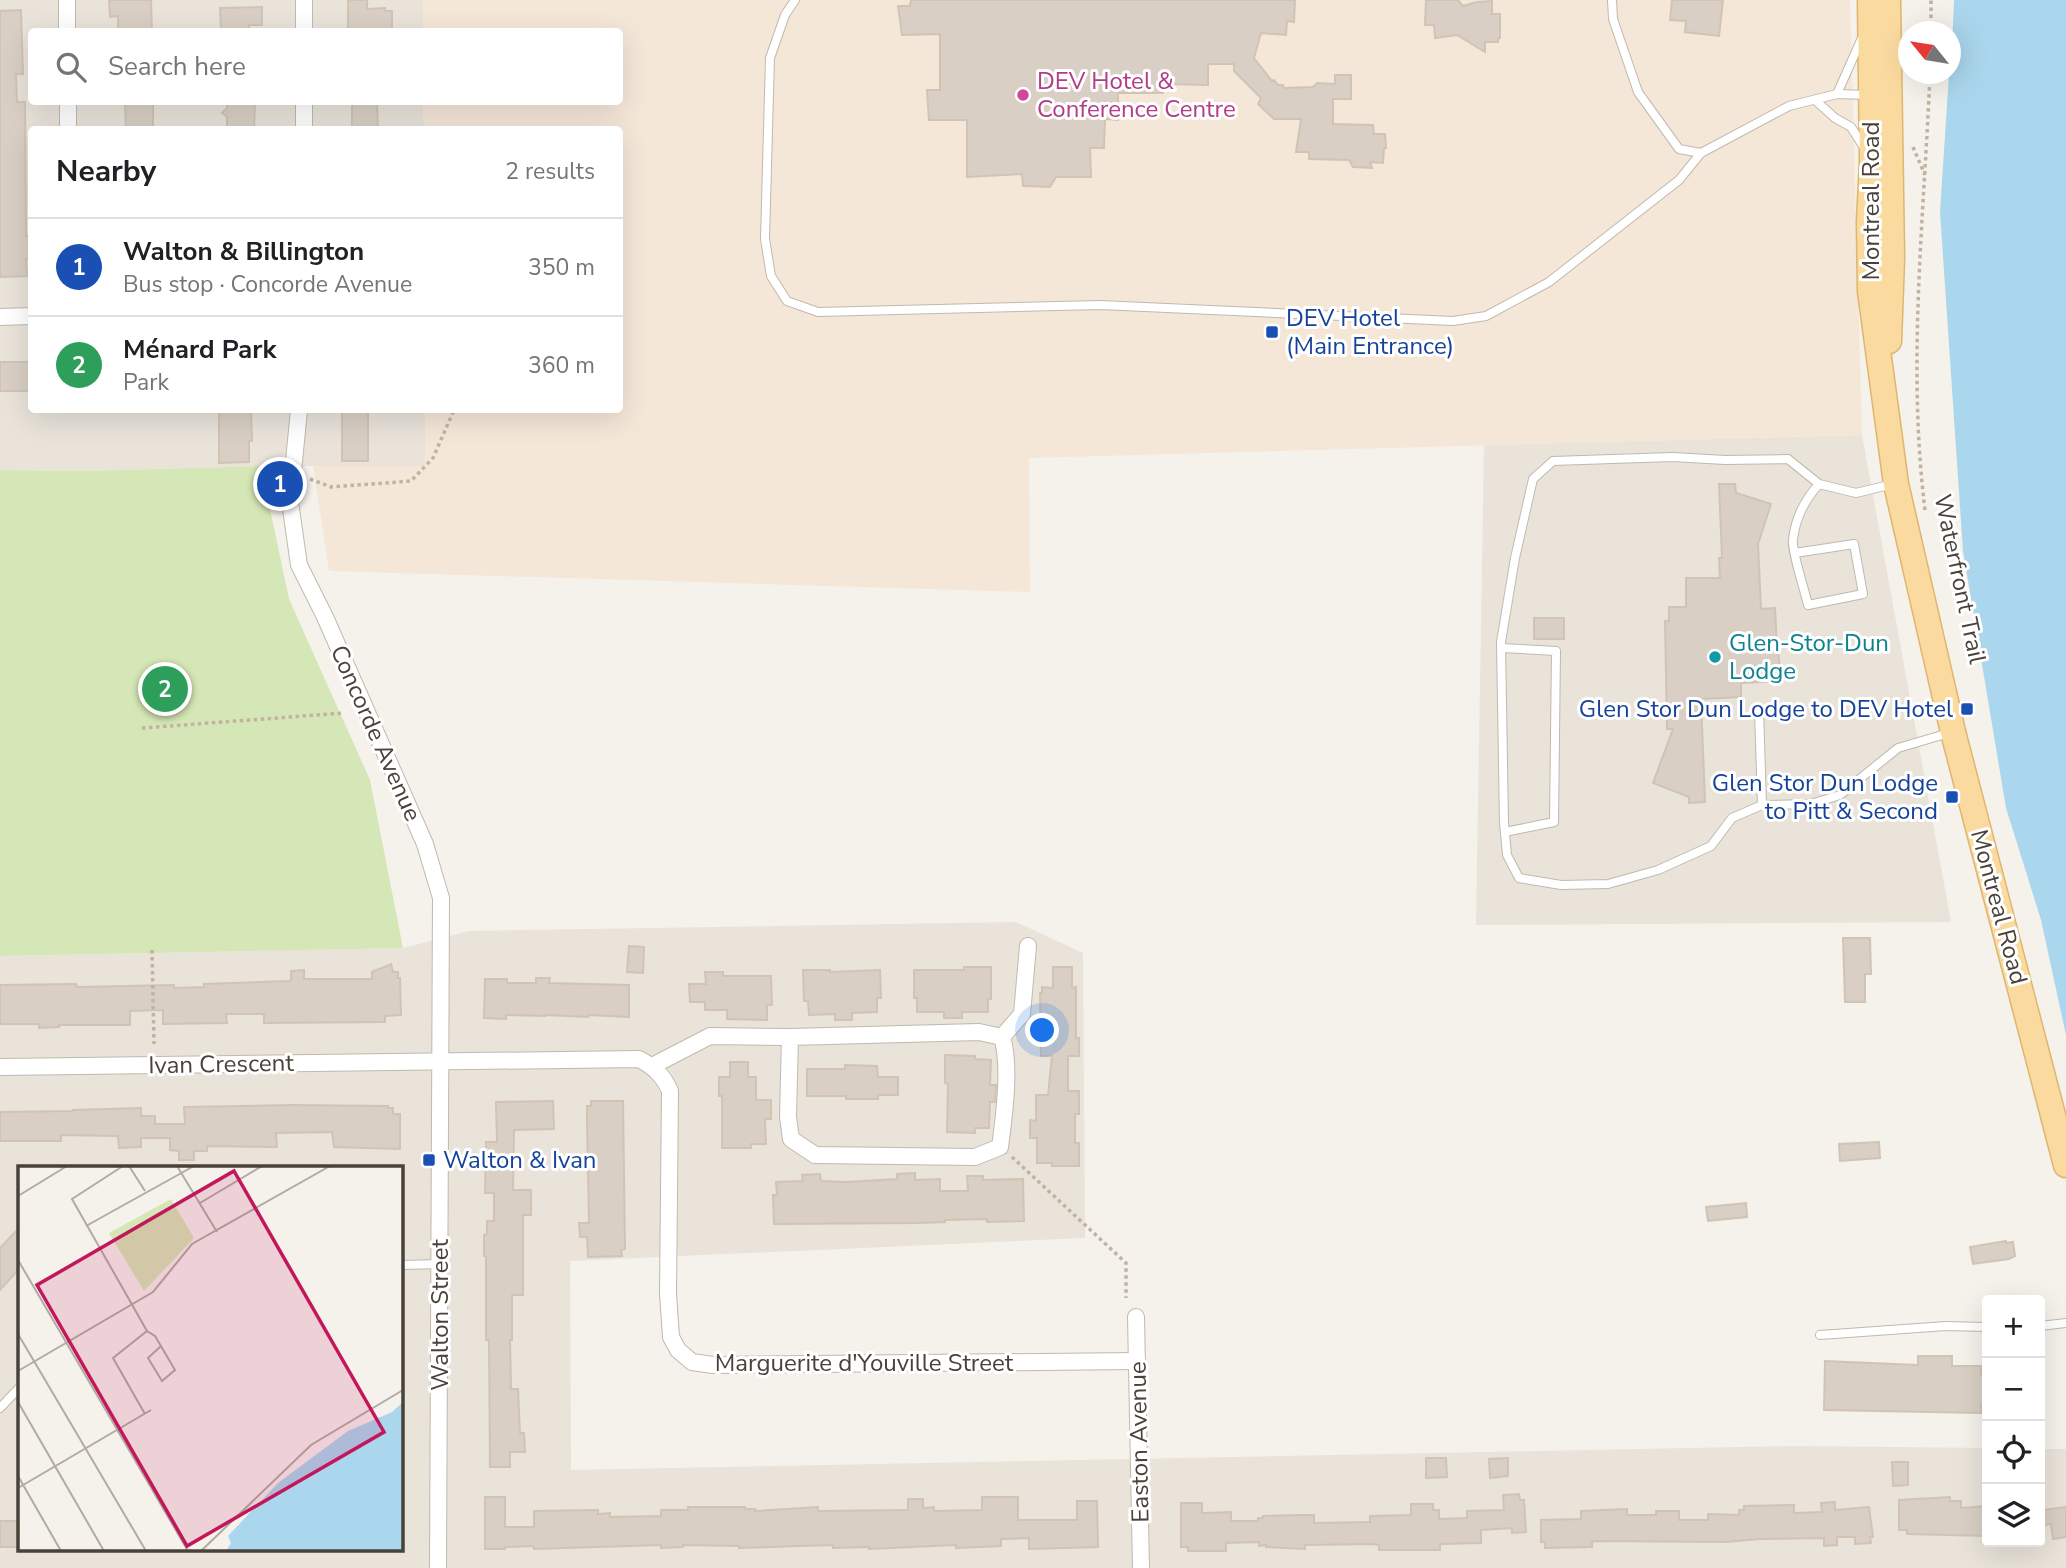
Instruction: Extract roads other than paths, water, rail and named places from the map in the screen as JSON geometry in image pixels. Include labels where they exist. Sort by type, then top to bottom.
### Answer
[{"type":"main road","name":"Montreal Road","points":[[1870,0],[1881,95],[1892,258],[1886,401]]},
{"type":"main road","name":"Montreal Road","points":[[1888,0],[1881,95],[1872,161],[1870,291],[1896,484],[1953,732],[2066,1165]]},
{"type":"street","points":[[66,0],[67,28]]},
{"type":"street","points":[[304,0],[304,28]]},
{"type":"street","points":[[68,105],[68,126]]},
{"type":"street","points":[[304,105],[304,126]]},
{"type":"street","points":[[0,317],[28,316]]},
{"type":"street","name":"Concorde Avenue","points":[[299,413],[290,502],[299,565],[325,617],[425,844],[441,898],[441,1062]]},
{"type":"street","points":[[1002,1037],[1022,1014],[1028,946]]},
{"type":"street","points":[[441,1062],[625,1058],[639,1059],[652,1066],[710,1036],[790,1037],[979,1032],[1002,1037]]},
{"type":"street","points":[[790,1037],[788,1118],[791,1139],[815,1155],[975,1157],[1000,1147],[1004,1121],[1006,1050],[1002,1037]]},
{"type":"street","name":"Ivan Crescent","points":[[0,1066],[441,1062]]},
{"type":"street","name":"Walton Street","points":[[438,1568],[441,1062]]},
{"type":"street","name":"Marguerite d'Youville Street","points":[[652,1066],[663,1077],[670,1091],[668,1294],[671,1337],[678,1350],[692,1362],[727,1365],[1137,1361]]},
{"type":"street","name":"Easton Avenue","points":[[1136,1317],[1141,1568]]},
{"type":"lane","points":[[794,0],[785,15],[770,58],[765,239],[771,276],[788,301],[818,312],[1100,306],[1453,321],[1486,316],[1549,282],[1679,180],[1701,153],[1789,106],[1837,94],[1881,95]]},
{"type":"lane","points":[[1612,0],[1613,19],[1638,92],[1679,149],[1701,153]]},
{"type":"lane","points":[[1837,94],[1861,41],[1863,0]]},
{"type":"lane","points":[[1815,100],[1835,118],[1851,127],[1872,161]]},
{"type":"lane","points":[[1896,484],[1856,493],[1819,484],[1788,459],[1672,457],[1553,461],[1533,479],[1515,558],[1502,648],[1507,855],[1519,877],[1561,885],[1608,884],[1658,870],[1711,846],[1732,818],[1762,806],[1811,804],[1840,795],[1898,748],[1953,732]]},
{"type":"lane","points":[[1795,553],[1854,544],[1863,594],[1808,605],[1795,553],[1792,541],[1803,503],[1819,484]]},
{"type":"lane","points":[[1502,648],[1556,651],[1554,822],[1505,832]]},
{"type":"lane","points":[[1759,710],[1762,806]]},
{"type":"lane","points":[[402,1265],[441,1264]]},
{"type":"lane","points":[[2045,1325],[2066,1323]]},
{"type":"lane","points":[[1820,1335],[1946,1326],[1982,1327]]},
{"type":"lane","points":[[0,1408],[18,1389]]},
{"type":"water","points":[[1954,0],[2066,0],[2066,1035],[2041,920],[2006,808],[1963,551],[1940,212],[1948,84],[1961,84],[1961,21],[1953,21]]},
{"type":"place","name":"DEV Hotel & Conference Centre","points":[[1023,95]]},
{"type":"place","name":"DEV Hotel (Main Entrance)","points":[[1272,332]]},
{"type":"place","name":"Walton & Billington","points":[[280,484]]},
{"type":"place","name":"Glen-Stor-Dun Lodge","points":[[1715,657]]},
{"type":"place","name":"Ménard Park","points":[[165,689]]},
{"type":"place","name":"Glen Stor Dun Lodge to DEV Hotel","points":[[1967,709]]},
{"type":"place","name":"Glen Stor Dun Lodge to Pitt & Second","points":[[1952,797]]},
{"type":"place","name":"Walton & Ivan","points":[[429,1160]]}]
